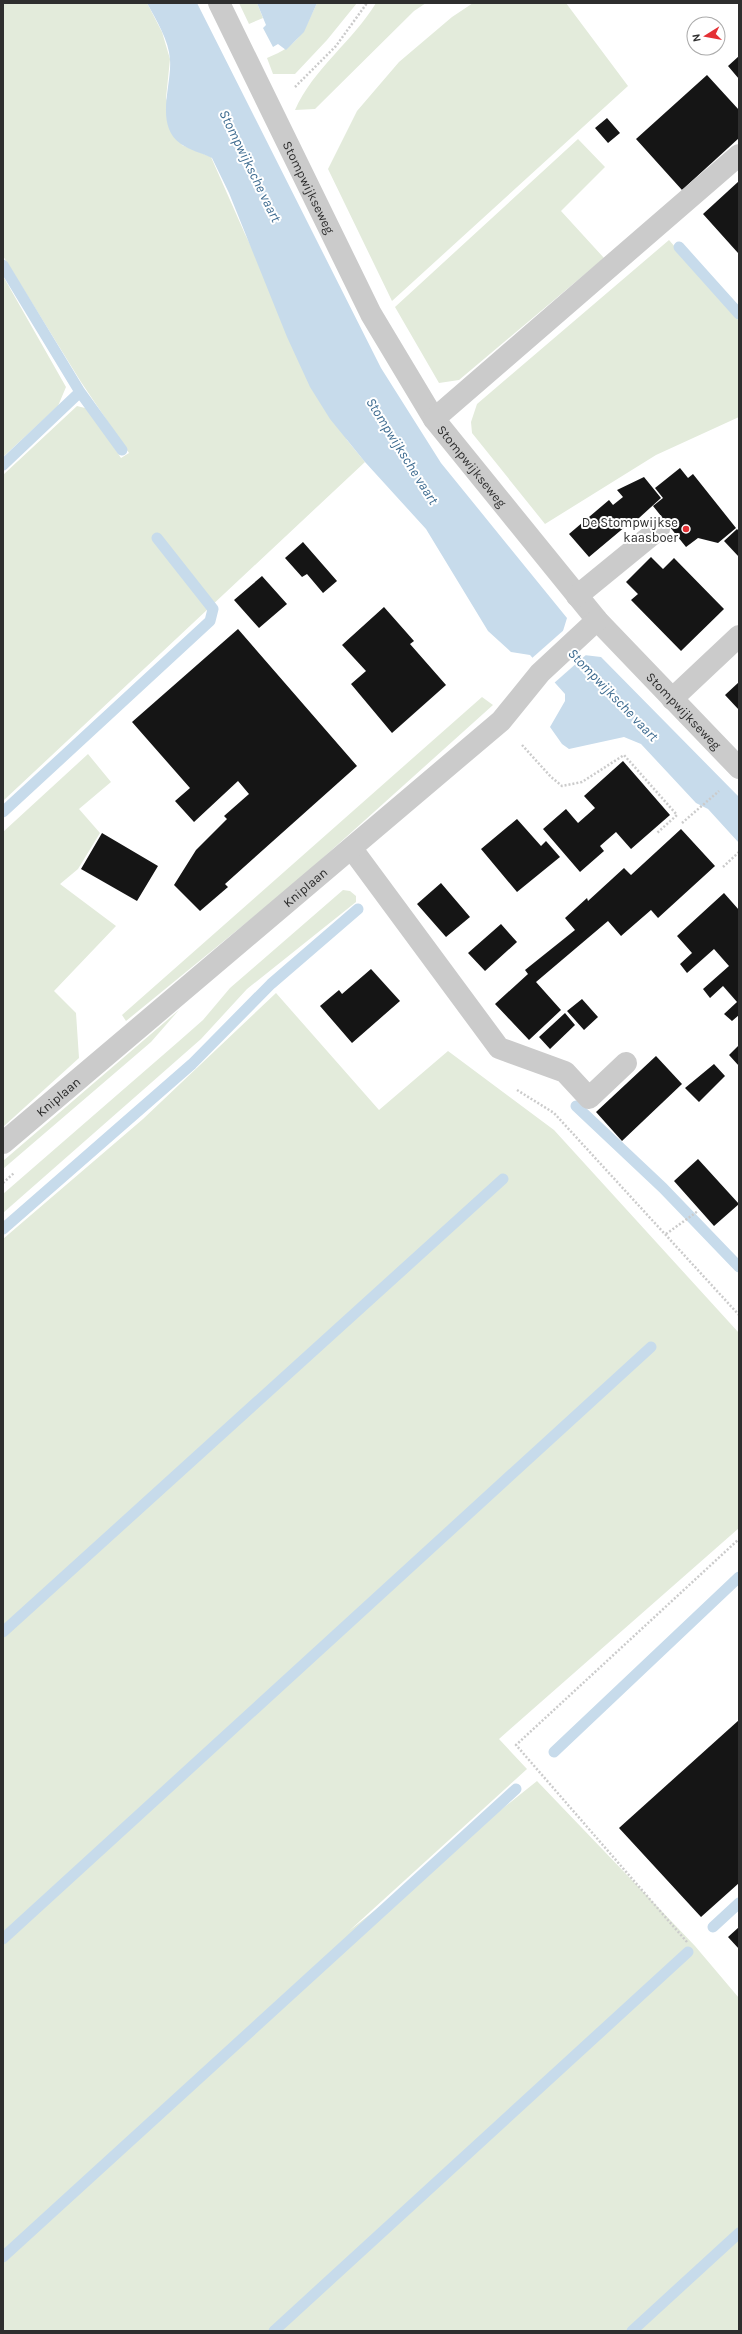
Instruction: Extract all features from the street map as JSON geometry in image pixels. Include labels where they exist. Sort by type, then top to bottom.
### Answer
[{"type":"street","name":"Stompwijkseweg","points":[[219,3],[276,116],[372,314],[434,419],[597,620],[739,768]]},
{"type":"street","points":[[434,419],[739,155]]},
{"type":"street","points":[[577,596],[659,529]]},
{"type":"street","name":"Kniplaan","points":[[3,1143],[502,721],[540,672],[576,641],[597,620]]},
{"type":"street","points":[[672,699],[739,636]]},
{"type":"street","points":[[352,849],[499,1048],[565,1072],[589,1098],[626,1062]]},
{"type":"path","points":[[276,116],[287,95],[336,46],[367,3]]},
{"type":"path","points":[[502,721],[551,778],[562,786],[582,782],[624,755],[677,815],[657,833]]},
{"type":"path","points":[[682,823],[724,787]]},
{"type":"path","points":[[723,867],[739,852]]},
{"type":"path","points":[[514,1088],[554,1113],[739,1315]]},
{"type":"path","points":[[666,1234],[698,1211]]},
{"type":"path","points":[[687,1942],[516,1745],[739,1539]]},
{"type":"green space","points":[[3,3],[147,3],[162,32],[170,59],[166,98],[182,145],[211,157],[245,234],[347,440],[365,462],[3,801],[3,475],[77,406],[89,409],[121,458],[129,453],[81,382],[3,256]]},
{"type":"green space","points":[[239,3],[257,3],[263,18],[249,24]]},
{"type":"green space","points":[[317,3],[357,3],[327,40],[295,74],[273,74],[267,58],[286,48],[299,37]]},
{"type":"green space","points":[[376,3],[426,3],[414,11],[315,109],[295,110],[312,81],[367,17]]},
{"type":"green space","points":[[473,3],[566,3],[628,86],[392,301],[328,169],[357,111],[399,62],[452,17]]},
{"type":"green space","points":[[578,139],[605,167],[561,211],[604,258],[459,380],[439,383],[395,307]]},
{"type":"green space","points":[[669,240],[739,321],[739,417],[656,455],[545,524],[472,433],[471,422],[477,404]]},
{"type":"green space","points":[[3,276],[66,387],[58,406],[3,457]]},
{"type":"green space","points":[[482,697],[493,705],[295,883],[126,1021],[122,1015]]},
{"type":"green space","points":[[88,754],[111,782],[79,809],[100,833],[78,869],[60,884],[116,926],[54,991],[76,1013],[79,1058],[3,1127],[3,832]]},
{"type":"green space","points":[[343,890],[350,891],[356,896],[356,902],[247,989],[201,1039],[3,1213],[3,1194],[203,1020],[230,988]]},
{"type":"green space","points":[[276,993],[379,1110],[448,1051],[554,1130],[739,1333],[739,1528],[499,1739],[527,1769],[349,1931],[537,1781],[695,1946],[739,1998],[739,2331],[3,2331],[3,1239],[143,1119]]},
{"type":"green space","points":[[179,1010],[151,1042],[3,1169],[3,1161]]},
{"type":"water","name":"Stompwijksche vaart","points":[[147,3],[197,3],[381,368],[441,463],[567,618],[563,631],[584,655],[601,657],[739,797],[739,843],[708,809],[696,803],[641,744],[624,737],[569,749],[562,744],[550,727],[565,701],[565,694],[530,655],[511,652],[488,631],[426,529],[365,462],[330,419],[310,387],[287,337],[229,193],[212,158],[181,144],[173,136],[168,127],[166,105],[170,70],[169,53],[162,30]]},
{"type":"water","points":[[257,3],[317,3],[304,32],[286,50],[278,44],[273,47],[263,28],[266,25]]},
{"type":"pier","points":[[565,629],[587,654],[553,684],[531,659]]},
{"type":"building","points":[[739,56],[739,79],[728,66]]},
{"type":"building","points":[[707,75],[739,110],[739,138],[682,190],[636,139]]},
{"type":"building","points":[[607,118],[620,133],[608,143],[595,128]]},
{"type":"building","points":[[739,181],[739,252],[738,253],[703,214]]},
{"type":"building","points":[[680,468],[688,478],[693,474],[736,528],[718,543],[698,538],[686,547],[653,506],[663,498],[655,488]]},
{"type":"building","points":[[644,477],[661,498],[628,528],[626,526],[589,557],[569,534],[609,500],[613,505],[623,497],[617,490]]},
{"type":"building","points":[[737,529],[739,531],[739,557],[724,541]]},
{"type":"building","points":[[303,542],[337,581],[323,593],[307,574],[302,577],[285,558]]},
{"type":"building","points":[[651,557],[663,569],[674,558],[724,609],[681,651],[631,600],[638,594],[626,582]]},
{"type":"building","points":[[262,576],[287,604],[259,628],[234,600]]},
{"type":"building","points":[[384,607],[414,641],[410,644],[446,685],[392,733],[351,684],[366,671],[342,645]]},
{"type":"building","points":[[238,629],[357,766],[225,884],[228,887],[200,911],[174,885],[196,850],[227,819],[224,816],[249,794],[238,781],[194,822],[175,801],[190,788],[132,722]]},
{"type":"building","points":[[739,682],[739,710],[725,695]]},
{"type":"building","points":[[623,761],[670,815],[631,849],[616,832],[600,846],[604,851],[580,872],[543,829],[566,809],[578,823],[595,808],[584,796]]},
{"type":"building","points":[[517,819],[541,846],[546,841],[560,857],[517,892],[481,849]]},
{"type":"building","points":[[681,829],[715,866],[658,918],[651,910],[621,936],[608,921],[536,982],[561,1010],[529,1040],[495,1004],[528,974],[525,970],[575,930],[565,918],[587,898],[588,901],[624,868],[631,875]]},
{"type":"building","points":[[102,833],[158,866],[137,901],[81,869]]},
{"type":"building","points":[[441,883],[470,917],[446,937],[417,904]]},
{"type":"building","points":[[724,893],[739,910],[739,1015],[732,1021],[724,1014],[737,1002],[723,986],[710,998],[703,989],[729,966],[714,949],[687,973],[680,964],[692,953],[677,936]]},
{"type":"building","points":[[501,924],[517,942],[485,971],[468,953]]},
{"type":"building","points":[[371,969],[400,1001],[352,1043],[320,1006],[339,990],[342,994]]},
{"type":"building","points":[[582,999],[598,1017],[584,1030],[567,1011]]},
{"type":"building","points":[[565,1013],[575,1025],[550,1049],[539,1037]]},
{"type":"building","points":[[739,1045],[739,1066],[729,1055]]},
{"type":"building","points":[[656,1056],[682,1084],[622,1141],[596,1112]]},
{"type":"building","points":[[714,1064],[725,1076],[699,1102],[685,1088]]},
{"type":"building","points":[[698,1159],[739,1204],[714,1226],[674,1181]]},
{"type":"building","points":[[739,1720],[739,1883],[701,1917],[619,1828]]},
{"type":"building","points":[[739,1927],[739,1949],[728,1937]]},
{"type":"waterway","points":[[679,247],[739,314]]},
{"type":"waterway","points":[[3,265],[80,392],[122,450]]},
{"type":"waterway","points":[[3,465],[80,392]]},
{"type":"waterway","points":[[3,812],[210,621],[213,609],[157,538]]},
{"type":"waterway","points":[[3,1229],[192,1064],[271,984],[358,909]]},
{"type":"waterway","points":[[576,1106],[663,1188],[739,1267]]},
{"type":"waterway","points":[[3,1632],[503,1179]]},
{"type":"waterway","points":[[3,1939],[651,1347]]},
{"type":"waterway","points":[[554,1752],[739,1577]]},
{"type":"waterway","points":[[3,2257],[516,1789]]},
{"type":"waterway","points":[[713,1927],[739,1903]]},
{"type":"waterway","points":[[274,2331],[688,1952]]},
{"type":"waterway","points":[[632,2331],[739,2233]]},
{"type":"place","name":"De Stompwijkse kaasboer","points":[[686,529]]}]
